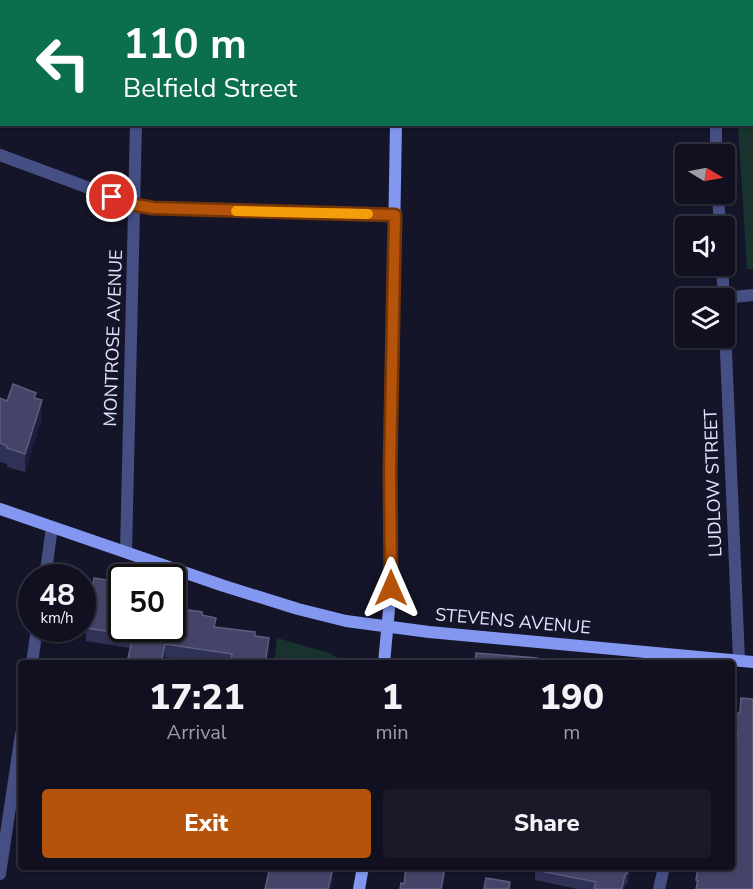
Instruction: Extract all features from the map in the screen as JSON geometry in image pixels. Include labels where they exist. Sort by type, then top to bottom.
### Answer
[{"type":"main road","points":[[384,660],[391,588],[390,469],[396,126]]},
{"type":"main road","name":"STEVENS AVENUE","points":[[0,509],[298,609],[346,621],[429,632],[706,660],[753,662]]},
{"type":"main road","points":[[359,889],[362,870]]},
{"type":"street","name":"MONTROSE AVENUE","points":[[126,552],[136,126]]},
{"type":"street","points":[[716,126],[716,144]]},
{"type":"street","points":[[0,155],[135,205],[153,208],[395,215]]},
{"type":"street","points":[[735,297],[753,296]]},
{"type":"street","name":"LUDLOW STREET","points":[[726,348],[739,660]]},
{"type":"street","points":[[47,564],[52,527]]},
{"type":"street","points":[[32,660],[35,642]]},
{"type":"street","points":[[0,874],[18,754]]},
{"type":"street","points":[[659,889],[663,870]]},
{"type":"green space","points":[[738,126],[753,126],[753,269],[747,269]]},
{"type":"green space","points":[[277,638],[329,653],[342,660],[274,660]]},
{"type":"building","points":[[13,384],[36,393],[34,398],[42,400],[25,454],[0,443],[0,398],[7,401]]},
{"type":"building","points":[[96,578],[108,580],[108,631],[96,629]]},
{"type":"building","points":[[186,610],[202,612],[202,615],[216,618],[214,627],[255,632],[255,636],[269,638],[265,660],[231,660],[232,654],[165,644],[162,660],[128,660],[132,642],[186,642]]},
{"type":"building","points":[[476,653],[537,658],[537,660],[475,660]]},
{"type":"building","points":[[741,698],[753,699],[752,889],[696,889],[698,870],[735,870],[735,747],[737,734],[735,715],[740,712]]},
{"type":"building","points":[[269,870],[333,870],[328,889],[265,889]]},
{"type":"building","points":[[406,870],[444,870],[441,889],[400,889],[401,883],[404,884]]},
{"type":"building","points":[[535,870],[628,870],[622,889],[594,889],[596,882]]},
{"type":"building","points":[[486,878],[510,882],[509,889],[484,889]]},
{"type":"slow traffic","points":[[236,211],[368,214]]},
{"type":"route","points":[[112,197],[153,208],[395,215],[390,469],[391,588]]}]
